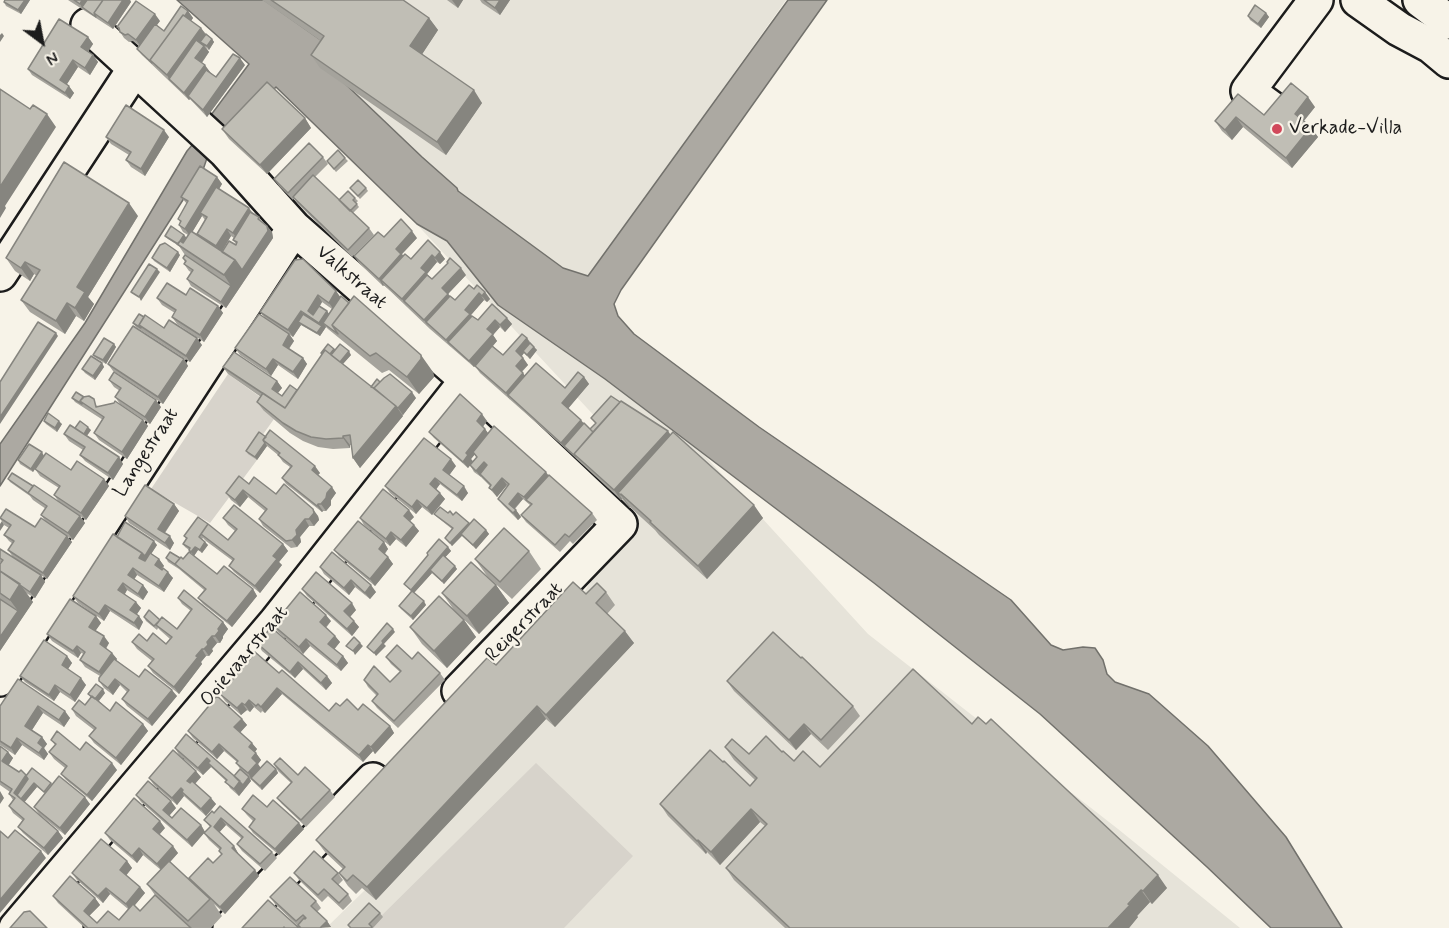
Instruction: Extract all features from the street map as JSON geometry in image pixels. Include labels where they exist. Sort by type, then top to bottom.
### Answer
[{"type":"street","points":[[1274,110],[1248,91],[1316,0]]},
{"type":"street","points":[[1358,0],[1399,29],[1431,46],[1449,61]]},
{"type":"street","points":[[1420,0],[1449,22]]},
{"type":"street","name":"Valkstraat","points":[[88,25],[225,151],[294,228],[467,380],[620,524]]},
{"type":"street","points":[[0,274],[135,68]]},
{"type":"street","name":"Langestraat","points":[[0,679],[294,228]]},
{"type":"street","name":"Ooievaarstraat","points":[[16,928],[276,622],[467,380]]},
{"type":"street","name":"Reigerstraat","points":[[438,713],[620,524]]},
{"type":"street","points":[[230,928],[396,756]]},
{"type":"street","points":[[38,903],[66,928]]},
{"type":"shaded area","points":[[177,0],[264,0],[325,43],[316,56],[458,191],[563,268],[588,276],[788,0],[827,0],[621,290],[614,304],[618,316],[634,334],[759,427],[1011,600],[1051,645],[1063,650],[1095,648],[1103,660],[1107,674],[1115,682],[1149,694],[1208,746],[1286,837],[1342,928],[1271,928],[1040,714],[874,583],[605,379],[498,305],[447,241],[417,224],[276,87],[223,142],[209,152],[204,167],[0,486],[0,444],[85,323],[187,151],[205,130],[208,119],[249,64]]},
{"type":"shaded area","points":[[209,0],[786,0],[568,306],[868,634],[1118,829],[1240,928],[326,928],[479,779],[650,476]]},
{"type":"shaded area","points":[[228,374],[270,404],[264,411],[274,419],[249,454],[257,460],[210,523],[151,489]]},
{"type":"shaded area","points":[[536,763],[633,856],[564,928],[369,928]]},
{"type":"building","points":[[5,0],[25,0],[18,10],[4,2]]},
{"type":"building","points":[[87,0],[103,0],[94,13],[96,17],[82,7]]},
{"type":"building","points":[[103,0],[123,0],[108,23],[94,13]]},
{"type":"building","points":[[271,0],[403,0],[429,18],[410,46],[474,90],[437,142],[311,55],[324,36]]},
{"type":"building","points":[[484,0],[500,0],[495,8]]},
{"type":"building","points":[[136,1],[155,14],[136,40],[120,32],[117,27]]},
{"type":"building","points":[[1255,5],[1266,13],[1258,24],[1248,16]]},
{"type":"building","points":[[181,6],[188,11],[150,60],[152,63],[137,49],[155,24],[164,31]]},
{"type":"building","points":[[183,15],[201,28],[167,75],[150,60]]},
{"type":"building","points":[[59,19],[88,37],[81,47],[93,55],[85,68],[73,60],[60,80],[69,86],[65,93],[28,69]]},
{"type":"building","points":[[206,34],[212,39],[207,46],[200,42]]},
{"type":"building","points":[[196,40],[204,46],[195,58],[205,65],[184,93],[169,79]]},
{"type":"building","points":[[233,54],[240,58],[203,110],[188,96],[206,70],[216,77]]},
{"type":"building","points":[[267,82],[305,118],[260,165],[222,129]]},
{"type":"building","name":"Verkade-Villa","points":[[1291,83],[1308,97],[1295,114],[1311,127],[1286,158],[1236,117],[1225,130],[1215,121],[1238,94],[1264,115]]},
{"type":"building","points":[[0,89],[30,109],[33,105],[47,114],[0,187]]},
{"type":"building","points":[[126,105],[164,130],[141,169],[126,160],[131,152],[106,137]]},
{"type":"building","points":[[309,143],[323,157],[288,193],[274,179]]},
{"type":"building","points":[[338,150],[345,158],[334,169],[327,161]]},
{"type":"building","points":[[64,162],[129,203],[77,287],[85,292],[75,308],[67,303],[56,321],[21,300],[40,270],[25,262],[21,268],[6,258]]},
{"type":"building","points":[[200,166],[217,177],[185,229],[179,225],[181,221],[178,219],[188,201],[181,197]]},
{"type":"building","points":[[313,175],[369,228],[348,250],[293,197]]},
{"type":"building","points":[[358,180],[366,188],[358,196],[350,188]]},
{"type":"building","points":[[216,187],[249,208],[233,233],[227,229],[216,246],[197,234],[207,217],[200,213]]},
{"type":"building","points":[[348,191],[357,204],[350,211],[339,200]]},
{"type":"building","points":[[250,212],[259,217],[258,219],[267,226],[268,231],[242,270],[235,260],[222,252],[229,241],[236,245],[237,242],[233,240]]},
{"type":"building","points":[[401,219],[412,231],[396,249],[401,254],[379,279],[354,256],[378,232],[384,237]]},
{"type":"building","points":[[171,226],[184,235],[178,244],[165,236]]},
{"type":"building","points":[[191,231],[235,260],[224,275],[177,244],[180,241],[183,243]]},
{"type":"building","points":[[428,240],[440,252],[435,258],[432,255],[421,268],[426,272],[402,299],[381,280],[405,254],[411,259]]},
{"type":"building","points":[[165,243],[178,252],[167,268],[152,258],[160,245]]},
{"type":"building","points":[[185,255],[231,286],[221,302],[187,279],[193,270],[184,264]]},
{"type":"building","points":[[450,258],[461,268],[442,288],[448,294],[424,320],[404,301],[427,275],[432,279]]},
{"type":"building","points":[[303,259],[336,291],[329,303],[318,295],[308,311],[313,315],[319,306],[327,311],[319,323],[301,311],[288,330],[260,312],[295,260]]},
{"type":"building","points":[[149,264],[157,269],[139,297],[131,292]]},
{"type":"building","points":[[167,283],[186,295],[190,288],[218,306],[200,335],[172,317],[176,310],[157,298]]},
{"type":"building","points":[[469,285],[474,289],[477,285],[485,292],[482,296],[479,293],[465,310],[470,314],[446,340],[426,322],[450,296],[455,300]]},
{"type":"building","points":[[341,296],[349,303],[332,325],[338,334],[323,323]]},
{"type":"building","points":[[354,296],[421,355],[421,359],[407,377],[376,353],[370,356],[332,325]]},
{"type":"building","points":[[492,304],[507,318],[500,325],[495,320],[487,329],[493,334],[469,361],[448,342],[472,316],[478,320]]},
{"type":"building","points":[[139,314],[144,317],[139,325],[141,328],[133,323]]},
{"type":"building","points":[[259,314],[289,334],[283,345],[303,358],[293,372],[273,359],[266,369],[235,348]]},
{"type":"building","points":[[303,314],[322,326],[317,333],[298,322]]},
{"type":"building","points":[[145,315],[164,328],[169,320],[197,338],[186,356],[139,325]]},
{"type":"building","points":[[38,322],[56,333],[0,417],[0,382]]},
{"type":"building","points":[[133,326],[184,359],[158,397],[108,364]]},
{"type":"building","points":[[522,334],[527,338],[516,351],[523,358],[516,366],[523,373],[506,393],[475,366],[492,346],[503,355]]},
{"type":"building","points":[[104,338],[114,344],[103,360],[93,355]]},
{"type":"building","points":[[530,343],[534,347],[527,355],[523,351]]},
{"type":"building","points":[[328,344],[334,349],[330,354],[325,350],[322,354],[321,353]]},
{"type":"building","points":[[340,344],[349,351],[340,362],[331,355]]},
{"type":"building","points":[[325,350],[396,406],[353,458],[350,435],[343,436],[343,438],[326,439],[311,437],[283,423],[257,402],[263,393],[285,408]]},
{"type":"building","points":[[234,352],[277,381],[272,389],[282,396],[290,385],[297,390],[285,408],[223,367]]},
{"type":"building","points":[[91,356],[102,363],[93,376],[82,369]]},
{"type":"building","points":[[536,363],[565,388],[578,372],[584,377],[562,403],[581,420],[561,443],[508,395]]},
{"type":"building","points":[[114,372],[156,400],[145,417],[115,397],[121,388],[109,380]]},
{"type":"building","points":[[390,374],[412,392],[398,408],[374,388]]},
{"type":"building","points":[[377,379],[380,382],[374,388],[371,387]]},
{"type":"building","points":[[76,392],[84,397],[80,401],[82,404],[72,398]]},
{"type":"building","points":[[460,394],[482,414],[477,421],[485,429],[466,453],[468,455],[463,462],[429,432]]},
{"type":"building","points":[[89,396],[94,399],[96,407],[115,401],[143,420],[122,452],[94,433],[104,417],[80,401],[83,397]]},
{"type":"building","points":[[611,396],[620,402],[593,432],[590,429],[596,423],[591,418]]},
{"type":"building","points":[[621,401],[668,431],[614,490],[574,454]]},
{"type":"building","points":[[48,413],[59,421],[55,428],[44,421]]},
{"type":"building","points":[[80,421],[88,427],[84,434],[75,428]]},
{"type":"building","points":[[584,423],[593,432],[574,454],[576,457],[564,446]]},
{"type":"building","points":[[70,425],[119,457],[108,473],[80,455],[85,447],[64,434]]},
{"type":"building","points":[[494,426],[546,472],[524,497],[518,493],[509,504],[516,510],[513,513],[498,499],[509,484],[502,478],[492,490],[489,488],[491,485],[480,474],[487,465],[484,462],[476,471],[470,465],[477,457],[473,452]]},
{"type":"building","points":[[270,430],[315,466],[312,470],[332,487],[321,504],[317,506],[282,478],[292,466],[263,440]]},
{"type":"building","points":[[259,432],[266,437],[263,440],[265,443],[255,457],[246,451]]},
{"type":"building","points":[[673,432],[754,505],[698,566],[618,493]]},
{"type":"building","points":[[424,438],[451,459],[443,470],[464,486],[457,495],[435,478],[430,484],[440,493],[427,508],[417,500],[412,507],[385,486]]},
{"type":"building","points":[[29,444],[42,452],[31,469],[18,460]]},
{"type":"building","points":[[46,453],[71,470],[77,461],[104,479],[81,513],[54,495],[60,486],[35,469]]},
{"type":"building","points":[[12,473],[33,486],[28,493],[8,479]]},
{"type":"building","points":[[549,475],[592,513],[569,537],[565,534],[555,545],[521,515],[532,504],[526,500]]},
{"type":"building","points":[[239,476],[249,484],[254,477],[276,494],[284,484],[313,509],[314,513],[309,519],[305,519],[296,530],[297,535],[292,540],[286,541],[259,519],[267,509],[243,490],[235,500],[226,493]]},
{"type":"building","points":[[34,485],[80,516],[68,533],[41,515],[47,506],[28,493]]},
{"type":"building","points":[[145,485],[174,504],[158,529],[170,536],[165,543],[125,516]]},
{"type":"building","points":[[383,489],[409,510],[404,516],[414,525],[401,540],[391,532],[386,539],[360,518]]},
{"type":"building","points":[[234,505],[283,544],[273,556],[277,559],[255,586],[229,566],[234,559],[201,534],[208,524],[228,540],[237,529],[223,518]]},
{"type":"building","points":[[440,507],[448,513],[450,511],[453,515],[456,512],[469,523],[450,543],[445,538],[453,528],[434,514]]},
{"type":"building","points":[[6,509],[35,527],[41,518],[67,536],[43,573],[8,550],[14,541],[4,535],[11,525],[0,518]]},
{"type":"building","points":[[198,517],[208,524],[199,537],[205,542],[200,550],[195,547],[191,552],[190,548],[183,544],[187,538],[184,536]]},
{"type":"building","points":[[474,519],[486,530],[473,545],[461,534]]},
{"type":"building","points":[[358,521],[384,542],[379,549],[388,557],[370,579],[334,550]]},
{"type":"building","points":[[125,522],[154,541],[145,556],[117,537]]},
{"type":"building","points":[[504,528],[529,551],[500,582],[475,559]]},
{"type":"building","points":[[113,534],[142,553],[139,558],[145,561],[150,553],[159,559],[155,565],[168,572],[159,586],[133,568],[128,575],[143,585],[138,594],[123,583],[118,590],[136,602],[130,610],[139,616],[134,623],[105,605],[99,614],[73,596]]},
{"type":"building","points":[[439,539],[448,547],[411,590],[404,584]]},
{"type":"building","points":[[0,549],[41,575],[30,592],[0,571],[0,564],[3,560],[0,558]]},
{"type":"building","points":[[170,552],[180,558],[176,565],[166,558]]},
{"type":"building","points":[[189,552],[217,574],[224,566],[253,589],[227,621],[198,598],[206,589],[175,564]]},
{"type":"building","points":[[332,552],[371,585],[365,593],[351,580],[344,588],[320,567]]},
{"type":"building","points":[[443,555],[455,566],[442,581],[430,570]]},
{"type":"building","points":[[471,562],[496,585],[467,616],[442,593]]},
{"type":"building","points":[[0,571],[20,584],[10,600],[0,593]]},
{"type":"building","points":[[316,572],[352,603],[344,611],[354,621],[347,629],[302,589]]},
{"type":"building","points":[[573,582],[586,594],[597,583],[606,592],[596,603],[625,631],[546,715],[537,706],[367,887],[353,875],[347,881],[339,873],[345,867],[316,840],[487,658],[496,665]]},
{"type":"building","points":[[184,590],[223,622],[219,631],[207,642],[208,645],[196,656],[198,657],[174,687],[148,666],[154,659],[132,642],[139,634],[147,641],[153,633],[166,644],[172,637],[156,625],[162,617],[177,629],[192,609],[178,598]]},
{"type":"building","points":[[412,591],[424,601],[411,616],[399,606]]},
{"type":"building","points":[[300,592],[326,615],[320,622],[335,636],[328,644],[343,656],[337,665],[306,639],[299,647],[273,625]]},
{"type":"building","points":[[439,596],[464,620],[434,651],[410,627]]},
{"type":"building","points":[[0,599],[18,611],[0,637]]},
{"type":"building","points":[[70,599],[96,616],[89,627],[104,636],[100,644],[112,653],[99,672],[80,660],[85,652],[77,646],[73,651],[47,634]]},
{"type":"building","points":[[149,610],[160,620],[154,626],[144,617]]},
{"type":"building","points":[[387,623],[393,629],[374,653],[367,647]]},
{"type":"building","points":[[271,627],[327,676],[321,683],[298,662],[290,672],[258,644]]},
{"type":"building","points":[[773,632],[853,706],[821,740],[804,724],[789,740],[727,681]]},
{"type":"building","points":[[354,637],[360,643],[353,651],[346,646]]},
{"type":"building","points":[[44,640],[67,656],[62,665],[81,678],[70,695],[55,685],[49,695],[20,676]]},
{"type":"building","points":[[397,645],[412,659],[418,652],[440,673],[394,721],[372,701],[378,694],[364,680],[374,666],[390,682],[401,671],[386,657]]},
{"type":"building","points":[[255,652],[279,673],[282,670],[329,711],[336,703],[340,706],[347,699],[358,710],[363,704],[390,726],[371,747],[368,745],[359,755],[277,688],[261,707],[249,700],[245,705],[242,703],[237,708],[220,694],[229,679],[232,680],[237,674],[235,672],[247,657],[250,659]]},
{"type":"building","points":[[114,659],[139,677],[145,669],[172,690],[148,719],[122,699],[129,690],[115,679],[108,688],[99,681]]},
{"type":"building","points":[[913,669],[972,724],[978,717],[986,724],[991,719],[1158,875],[1143,891],[1141,890],[1108,928],[790,928],[726,868],[767,824],[751,809],[711,852],[660,804],[710,750],[750,786],[757,778],[725,747],[732,739],[749,754],[766,736],[794,761],[803,751],[820,767]]},
{"type":"building","points":[[18,679],[65,711],[59,720],[38,706],[25,726],[42,737],[38,743],[43,747],[39,753],[17,738],[11,748],[0,741],[0,706]]},
{"type":"building","points":[[96,684],[103,689],[95,699],[88,694]]},
{"type":"building","points":[[92,696],[110,711],[116,702],[143,724],[116,758],[89,736],[96,728],[72,709],[79,700],[85,705]]},
{"type":"building","points":[[217,696],[242,719],[234,727],[252,743],[249,747],[256,753],[252,758],[257,763],[248,773],[219,744],[212,752],[188,731]]},
{"type":"building","points":[[57,731],[80,750],[86,742],[112,763],[87,795],[61,774],[67,766],[49,752],[56,744],[51,740]]},
{"type":"building","points":[[186,734],[240,781],[234,789],[208,763],[210,761],[207,758],[198,768],[175,748]]},
{"type":"building","points":[[0,746],[8,752],[2,761],[26,775],[14,793],[58,831],[44,848],[18,827],[24,819],[9,806],[15,798],[9,794],[12,789],[0,781]]},
{"type":"building","points":[[173,750],[196,771],[187,781],[190,783],[192,781],[211,798],[201,809],[182,792],[181,788],[172,798],[149,778]]},
{"type":"building","points":[[280,758],[298,775],[305,767],[330,790],[301,820],[277,798],[292,782],[274,764]]},
{"type":"building","points":[[267,761],[276,769],[260,786],[251,778]]},
{"type":"building","points":[[32,768],[51,783],[44,792],[34,783],[21,799],[17,795],[28,779],[26,776]]},
{"type":"building","points":[[240,769],[249,777],[243,785],[234,776]]},
{"type":"building","points":[[59,776],[85,797],[60,828],[34,807]]},
{"type":"building","points":[[148,781],[171,801],[163,810],[172,818],[181,808],[201,825],[187,840],[136,795]]},
{"type":"building","points":[[253,795],[267,807],[273,800],[299,823],[275,849],[249,827],[255,819],[242,809]]},
{"type":"building","points":[[134,798],[160,821],[153,829],[173,846],[157,864],[139,848],[132,856],[105,833]]},
{"type":"building","points":[[220,806],[272,852],[260,864],[237,844],[243,837],[221,818],[214,827],[255,870],[220,907],[189,878],[208,858],[213,863],[222,854],[219,851],[221,848],[204,833],[211,826],[204,820]]},
{"type":"building","points":[[15,830],[41,851],[0,900],[0,831],[8,838]]},
{"type":"building","points":[[101,839],[127,861],[120,870],[140,887],[126,904],[106,888],[98,896],[72,873]]},
{"type":"building","points":[[314,851],[338,873],[332,879],[348,894],[339,903],[324,889],[318,895],[294,873]]},
{"type":"building","points":[[169,861],[210,899],[188,921],[147,884]]},
{"type":"building","points":[[70,876],[95,898],[84,911],[97,923],[108,911],[119,920],[133,904],[140,911],[155,895],[191,928],[88,928],[53,896]]},
{"type":"building","points":[[290,877],[316,901],[311,906],[327,921],[320,928],[301,928],[298,925],[306,918],[303,915],[296,921],[270,897]]},
{"type":"building","points":[[268,900],[299,928],[242,928]]},
{"type":"building","points":[[369,903],[380,913],[369,924],[372,927],[351,928],[348,925]]},
{"type":"building","points":[[30,911],[47,928],[10,928],[24,912]]},
{"type":"place","name":"Verkade-Villa","points":[[1277,129]]}]
